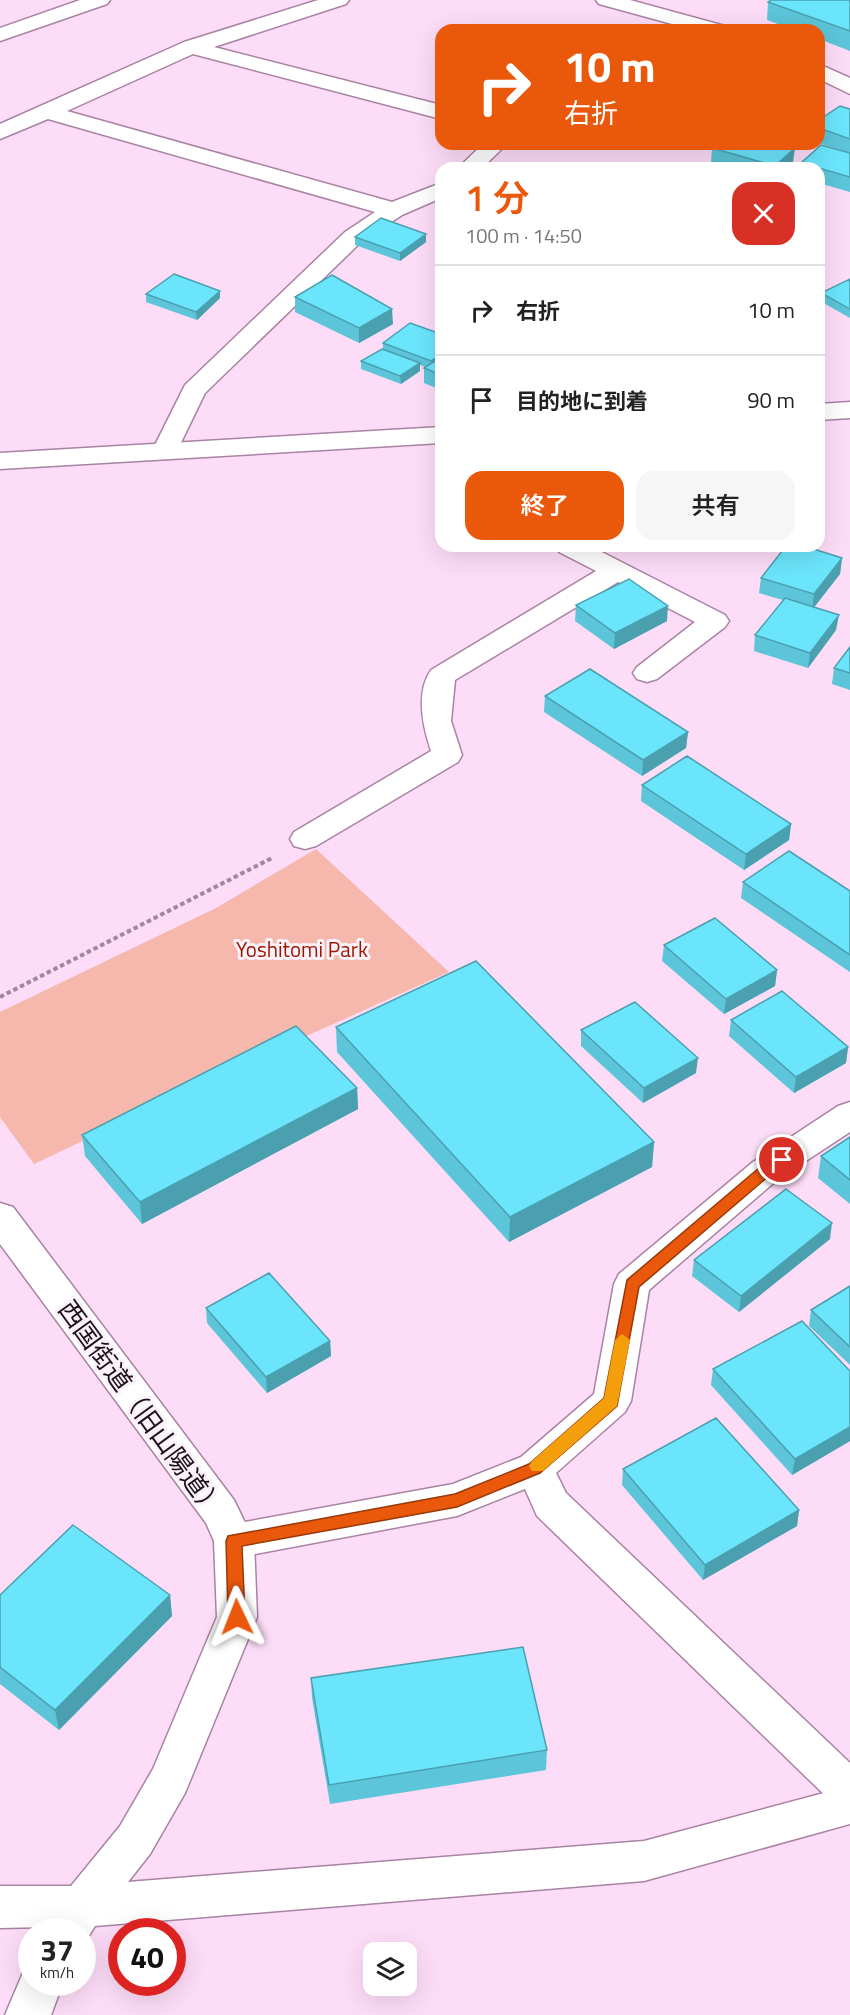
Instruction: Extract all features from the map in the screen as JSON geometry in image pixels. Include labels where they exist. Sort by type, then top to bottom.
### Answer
[{"type":"street","points":[[0,35],[100,0]]},
{"type":"street","points":[[0,132],[192,48],[339,0]]},
{"type":"street","points":[[606,0],[697,24]]},
{"type":"street","points":[[630,23],[648,10],[680,0]]},
{"type":"street","points":[[192,48],[435,110]]},
{"type":"street","points":[[825,73],[850,87]]},
{"type":"street","points":[[47,112],[394,210]]},
{"type":"street","points":[[476,162],[489,150]]},
{"type":"street","points":[[165,451],[194,390],[353,237],[394,210],[435,193]]},
{"type":"street","points":[[825,412],[850,410]]},
{"type":"street","points":[[0,461],[435,437]]},
{"type":"street","points":[[580,552],[715,621],[646,673]]},
{"type":"street","points":[[305,839],[447,755],[436,721],[441,676],[616,571]]},
{"type":"street","points":[[234,1541],[457,1500],[535,1468],[612,1401],[632,1284],[765,1171],[850,1115]]},
{"type":"street","name":"西国街道（旧山陽道）","points":[[0,1217],[220,1512],[234,1541],[237,1617],[170,1779],[135,1840],[76,1918]]},
{"type":"street","points":[[535,1468],[551,1504],[850,1791]]},
{"type":"street","points":[[85,1918],[644,1861],[850,1805]]},
{"type":"street","points":[[0,1907],[69,1918]]},
{"type":"street","points":[[28,2015],[36,1996]]},
{"type":"path","points":[[0,997],[200,897],[305,839]]},
{"type":"green space","name":"Yoshitomi Park","points":[[316,849],[449,972],[264,1055],[34,1164],[0,1117],[0,1012],[216,908]]},
{"type":"building","points":[[771,0],[850,0],[850,31],[768,2]]},
{"type":"building","points":[[840,106],[850,109],[850,139],[825,130],[825,116]]},
{"type":"building","points":[[825,146],[850,153],[850,177],[825,170],[825,162],[802,162],[815,150],[825,150]]},
{"type":"building","points":[[719,150],[793,150],[779,162],[761,162]]},
{"type":"building","points":[[381,218],[426,234],[400,253],[355,237]]},
{"type":"building","points":[[174,274],[220,291],[196,312],[146,294]]},
{"type":"building","points":[[332,275],[392,309],[359,328],[295,297]]},
{"type":"building","points":[[850,279],[850,309],[825,295],[825,291]]},
{"type":"building","points":[[410,323],[435,332],[435,358],[431,361],[383,343]]},
{"type":"building","points":[[382,349],[420,363],[400,376],[361,361]]},
{"type":"building","points":[[435,361],[435,373],[424,368]]},
{"type":"building","points":[[781,552],[823,552],[842,558],[814,594],[761,578]]},
{"type":"building","points":[[629,579],[668,606],[615,633],[576,605]]},
{"type":"building","points":[[785,598],[839,615],[810,653],[755,635]]},
{"type":"building","points":[[850,647],[850,673],[834,668]]},
{"type":"building","points":[[590,669],[688,732],[643,760],[545,696]]},
{"type":"building","points":[[687,756],[791,824],[746,854],[642,785]]},
{"type":"building","points":[[789,851],[850,891],[850,955],[743,882]]},
{"type":"building","points":[[715,918],[777,970],[726,999],[664,945]]},
{"type":"building","points":[[476,961],[654,1142],[510,1217],[336,1027]]},
{"type":"building","points":[[782,991],[848,1047],[796,1077],[731,1020]]},
{"type":"building","points":[[635,1002],[698,1058],[644,1088],[581,1030]]},
{"type":"building","points":[[296,1026],[357,1088],[140,1202],[82,1135]]},
{"type":"building","points":[[850,1137],[850,1180],[821,1156]]},
{"type":"building","points":[[786,1189],[832,1223],[741,1296],[694,1260]]},
{"type":"building","points":[[269,1273],[330,1341],[266,1377],[206,1308]]},
{"type":"building","points":[[850,1286],[850,1347],[811,1310]]},
{"type":"building","points":[[802,1321],[850,1371],[850,1427],[795,1459],[713,1369]]},
{"type":"building","points":[[716,1418],[799,1510],[705,1565],[623,1469]]},
{"type":"building","points":[[73,1525],[170,1595],[55,1710],[0,1667],[0,1595]]},
{"type":"building","points":[[523,1647],[547,1750],[329,1785],[311,1678]]},
{"type":"slow traffic","points":[[537,1466],[612,1401],[622,1340]]},
{"type":"route","points":[[237,1617],[234,1541],[457,1500],[535,1468],[612,1401],[632,1284],[765,1171],[782,1160]]}]
